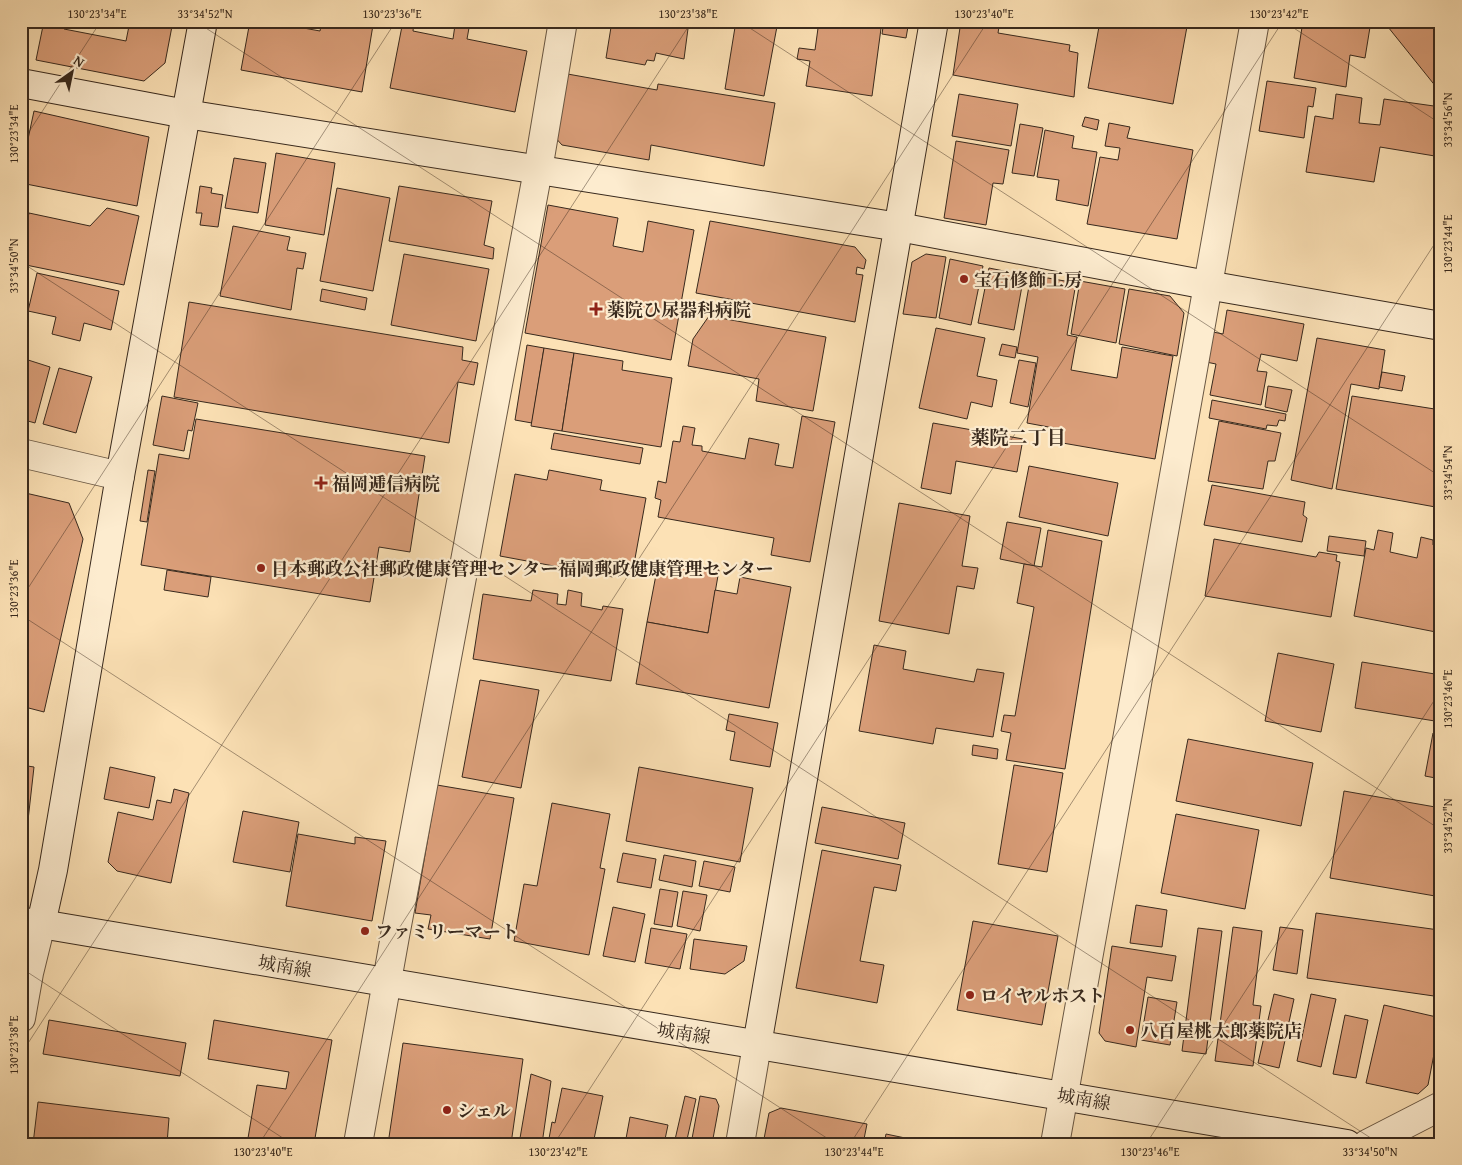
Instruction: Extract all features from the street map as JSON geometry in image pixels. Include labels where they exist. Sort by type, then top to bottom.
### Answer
[{"type":"street","points":[[21,1018],[29,973],[31,923],[53,870],[120,476],[203,21]]},
{"type":"street","points":[[358,1144],[538,170],[563,21]]},
{"type":"street","points":[[740,1144],[934,21]]},
{"type":"street","points":[[1055,1144],[1255,21]]},
{"type":"street","points":[[21,82],[186,114],[899,228],[1441,326]]},
{"type":"street","points":[[21,452],[120,476]]},
{"type":"street","name":"城南線","points":[[31,923],[1347,1144]]},
{"type":"street","points":[[1367,1144],[1441,1106]]},
{"type":"building","points":[[44,21],[65,21],[64,29],[126,41],[130,21],[173,21],[165,63],[144,81],[36,60]]},
{"type":"building","points":[[250,21],[299,21],[298,27],[320,31],[322,21],[352,21],[373,25],[362,92],[241,70]]},
{"type":"building","points":[[403,21],[414,21],[413,31],[453,39],[455,25],[469,28],[467,39],[527,51],[515,112],[390,88]]},
{"type":"building","points":[[612,21],[689,21],[684,59],[656,53],[654,61],[647,60],[645,65],[606,58]]},
{"type":"building","points":[[736,21],[778,21],[764,96],[725,89]]},
{"type":"building","points":[[819,21],[882,21],[872,96],[806,86],[810,61],[797,59],[799,48],[815,50]]},
{"type":"building","points":[[884,21],[909,21],[906,38],[882,34]]},
{"type":"building","points":[[961,21],[1000,21],[998,33],[1070,45],[1069,51],[1078,53],[1074,97],[953,75]]},
{"type":"building","points":[[1100,21],[1188,21],[1173,104],[1088,88]]},
{"type":"building","points":[[1303,21],[1371,21],[1365,58],[1350,55],[1346,87],[1294,78]]},
{"type":"building","points":[[1441,21],[1441,93],[1384,22]]},
{"type":"building","points":[[562,73],[657,90],[658,84],[775,103],[764,166],[651,145],[649,160],[562,145],[553,135]]},
{"type":"building","points":[[1267,81],[1316,88],[1313,107],[1308,106],[1304,138],[1259,131]]},
{"type":"building","points":[[959,94],[1018,104],[1011,146],[952,136]]},
{"type":"building","points":[[1336,94],[1362,98],[1359,123],[1380,125],[1384,99],[1441,107],[1441,157],[1380,147],[1374,182],[1306,172],[1315,116],[1333,119]]},
{"type":"building","points":[[34,111],[149,137],[137,206],[21,183],[21,172]]},
{"type":"building","points":[[1085,117],[1099,120],[1097,130],[1082,126]]},
{"type":"building","points":[[1109,123],[1130,127],[1127,138],[1193,150],[1177,239],[1087,224],[1100,157],[1118,160],[1120,148],[1105,146]]},
{"type":"building","points":[[1020,124],[1043,128],[1034,176],[1012,173]]},
{"type":"building","points":[[1045,130],[1074,136],[1072,148],[1097,152],[1088,206],[1056,200],[1059,180],[1037,177]]},
{"type":"building","points":[[956,141],[1009,150],[1003,184],[993,183],[986,225],[944,218]]},
{"type":"building","points":[[276,153],[335,163],[324,235],[265,225]]},
{"type":"building","points":[[234,158],[266,163],[258,213],[225,208]]},
{"type":"building","points":[[200,186],[212,188],[211,193],[223,195],[218,227],[200,225],[202,213],[196,213]]},
{"type":"building","points":[[399,186],[492,201],[484,245],[494,248],[493,259],[389,241]]},
{"type":"building","points":[[337,188],[390,198],[373,291],[320,281]]},
{"type":"building","points":[[548,205],[618,218],[613,246],[643,252],[648,221],[694,230],[671,360],[525,333]]},
{"type":"building","points":[[107,208],[139,216],[124,285],[21,264],[21,241],[23,241],[29,213],[90,226]]},
{"type":"building","points":[[710,221],[855,247],[866,260],[864,269],[857,267],[856,274],[863,275],[855,322],[696,293]]},
{"type":"building","points":[[233,226],[290,237],[287,250],[306,253],[303,269],[297,268],[291,310],[220,296]]},
{"type":"building","points":[[404,254],[489,269],[476,341],[391,325]]},
{"type":"building","points":[[926,254],[946,257],[936,318],[903,314],[912,262]]},
{"type":"building","points":[[950,259],[983,266],[971,325],[939,318]]},
{"type":"building","points":[[989,268],[1024,275],[1014,330],[978,323]]},
{"type":"building","points":[[37,273],[119,291],[111,330],[84,323],[80,341],[52,334],[56,317],[28,311]]},
{"type":"building","points":[[1031,275],[1076,283],[1067,335],[1077,337],[1071,370],[1117,378],[1122,347],[1173,356],[1155,459],[1051,441],[1054,428],[1027,423],[1038,357],[1017,353]]},
{"type":"building","points":[[1080,281],[1125,289],[1116,343],[1071,334]]},
{"type":"building","points":[[322,289],[367,298],[365,310],[320,301]]},
{"type":"building","points":[[1129,289],[1170,296],[1184,313],[1177,356],[1119,344]]},
{"type":"building","points":[[189,302],[463,347],[462,360],[478,363],[474,385],[458,382],[449,443],[174,397]]},
{"type":"building","points":[[1227,310],[1304,324],[1297,361],[1261,354],[1257,371],[1267,372],[1261,405],[1210,395],[1216,364],[1206,362],[1213,332],[1223,334]]},
{"type":"building","points":[[709,316],[826,337],[813,411],[756,401],[759,379],[688,366],[693,339]]},
{"type":"building","points":[[936,328],[985,338],[977,376],[997,380],[992,407],[971,402],[967,419],[919,408]]},
{"type":"building","points":[[1317,338],[1385,350],[1379,389],[1351,384],[1332,489],[1291,480]]},
{"type":"building","points":[[1002,344],[1017,347],[1015,358],[999,355]]},
{"type":"building","points":[[527,345],[544,348],[532,423],[515,420]]},
{"type":"building","points":[[544,348],[574,353],[562,431],[531,426]]},
{"type":"building","points":[[574,353],[623,361],[622,370],[672,378],[661,447],[562,431]]},
{"type":"building","points":[[25,359],[50,367],[35,423],[21,419],[21,375]]},
{"type":"building","points":[[1019,360],[1036,363],[1028,407],[1010,403]]},
{"type":"building","points":[[59,368],[92,377],[76,433],[43,424]]},
{"type":"building","points":[[1382,372],[1405,376],[1402,391],[1379,387]]},
{"type":"building","points":[[1268,386],[1292,390],[1287,412],[1265,407]]},
{"type":"building","points":[[162,396],[198,403],[192,431],[188,430],[184,451],[153,445]]},
{"type":"building","points":[[1352,396],[1441,410],[1441,508],[1336,489]]},
{"type":"building","points":[[1212,400],[1286,414],[1285,421],[1279,420],[1277,426],[1267,425],[1266,429],[1209,418]]},
{"type":"building","points":[[802,416],[835,422],[810,562],[771,555],[774,538],[658,517],[661,500],[655,498],[658,481],[666,483],[673,441],[680,442],[683,426],[695,428],[692,445],[702,446],[702,451],[745,459],[749,438],[779,444],[775,465],[793,468]]},
{"type":"building","points":[[196,419],[425,456],[410,552],[379,547],[370,602],[141,565],[159,454],[189,459]]},
{"type":"building","points":[[1219,421],[1281,433],[1275,461],[1268,461],[1263,489],[1208,481]]},
{"type":"building","points":[[933,423],[1023,439],[1017,472],[956,461],[951,494],[921,488]]},
{"type":"building","points":[[554,433],[643,448],[640,464],[551,449]]},
{"type":"building","points":[[1029,466],[1118,483],[1108,536],[1019,517]]},
{"type":"building","points":[[148,470],[155,471],[147,522],[140,521]]},
{"type":"building","points":[[549,470],[602,480],[600,490],[646,498],[632,575],[614,571],[613,577],[500,556],[515,474],[547,480]]},
{"type":"building","points":[[1212,485],[1305,502],[1303,515],[1307,518],[1302,542],[1204,525]]},
{"type":"building","points":[[21,492],[69,503],[83,539],[44,712],[21,706]]},
{"type":"building","points":[[899,503],[970,516],[962,566],[978,568],[974,589],[957,586],[949,634],[879,621]]},
{"type":"building","points":[[1007,522],[1041,528],[1034,566],[1000,559]]},
{"type":"building","points":[[1048,530],[1102,541],[1065,769],[1006,760],[1011,733],[1001,731],[1004,715],[1015,716],[1034,607],[1017,603],[1024,564],[1042,567]]},
{"type":"building","points":[[1378,530],[1393,533],[1390,552],[1417,558],[1421,537],[1433,540],[1433,545],[1441,546],[1441,633],[1354,616],[1366,548],[1374,550]]},
{"type":"building","points":[[1329,536],[1366,541],[1364,556],[1327,551]]},
{"type":"building","points":[[1214,539],[1316,557],[1319,552],[1337,555],[1336,561],[1340,562],[1331,617],[1205,596]]},
{"type":"building","points":[[659,559],[719,570],[708,633],[647,622]]},
{"type":"building","points":[[167,570],[211,577],[208,597],[164,590]]},
{"type":"building","points":[[740,577],[791,587],[769,708],[636,684],[647,622],[708,633],[715,590],[737,594]]},
{"type":"building","points":[[533,590],[558,594],[557,604],[566,605],[568,590],[582,593],[581,606],[602,610],[603,606],[623,609],[611,681],[473,659],[483,594],[531,601]]},
{"type":"building","points":[[874,645],[906,651],[903,669],[974,682],[977,669],[1004,673],[993,737],[936,728],[933,744],[859,731]]},
{"type":"building","points":[[1278,653],[1334,664],[1321,732],[1265,721]]},
{"type":"building","points":[[1362,662],[1441,675],[1441,722],[1355,708]]},
{"type":"building","points":[[480,680],[539,690],[521,788],[462,777]]},
{"type":"building","points":[[729,714],[778,723],[770,767],[730,760],[735,732],[726,730]]},
{"type":"building","points":[[1433,733],[1441,735],[1441,779],[1425,776]]},
{"type":"building","points":[[1188,739],[1313,763],[1301,826],[1176,801]]},
{"type":"building","points":[[973,745],[998,749],[997,759],[972,755]]},
{"type":"building","points":[[21,765],[34,767],[25,847],[21,846]]},
{"type":"building","points":[[1014,765],[1063,773],[1047,872],[998,864]]},
{"type":"building","points":[[110,767],[155,777],[149,808],[104,799]]},
{"type":"building","points":[[639,767],[753,788],[740,862],[626,841]]},
{"type":"building","points":[[437,785],[514,798],[490,939],[428,929],[431,915],[415,913]]},
{"type":"building","points":[[174,789],[189,793],[171,883],[117,871],[108,862],[118,812],[153,820],[157,800],[171,803]]},
{"type":"building","points":[[1344,791],[1441,808],[1441,897],[1330,878]]},
{"type":"building","points":[[552,803],[610,814],[600,868],[605,869],[589,955],[514,941],[524,884],[537,886]]},
{"type":"building","points":[[822,807],[905,823],[898,859],[815,843]]},
{"type":"building","points":[[243,811],[299,822],[290,872],[233,862]]},
{"type":"building","points":[[1176,814],[1259,830],[1245,909],[1161,893]]},
{"type":"building","points":[[298,834],[355,844],[355,837],[386,841],[372,921],[286,906]]},
{"type":"building","points":[[822,850],[901,865],[896,891],[874,887],[860,961],[884,965],[877,1003],[796,988]]},
{"type":"building","points":[[623,853],[656,859],[651,888],[617,882]]},
{"type":"building","points":[[664,855],[696,861],[692,887],[659,880]]},
{"type":"building","points":[[704,861],[735,867],[730,892],[699,886]]},
{"type":"building","points":[[660,889],[678,892],[672,927],[654,924]]},
{"type":"building","points":[[683,891],[707,895],[700,931],[677,926]]},
{"type":"building","points":[[1136,905],[1167,910],[1162,947],[1130,943]]},
{"type":"building","points":[[613,907],[645,914],[635,962],[603,956]]},
{"type":"building","points":[[1316,913],[1439,930],[1438,939],[1441,939],[1441,997],[1307,978]]},
{"type":"building","points":[[973,921],[1058,936],[1042,1025],[957,1010]]},
{"type":"building","points":[[1233,927],[1262,931],[1253,1005],[1261,1006],[1253,1066],[1215,1061]]},
{"type":"building","points":[[1280,927],[1303,930],[1297,974],[1273,970]]},
{"type":"building","points":[[651,928],[687,934],[680,969],[645,963]]},
{"type":"building","points":[[1198,928],[1222,931],[1206,1054],[1182,1051]]},
{"type":"building","points":[[694,939],[747,946],[744,961],[725,974],[690,969]]},
{"type":"building","points":[[1112,946],[1176,956],[1172,981],[1147,977],[1136,1047],[1105,1041],[1099,1033]]},
{"type":"building","points":[[1274,994],[1294,999],[1279,1068],[1258,1063]]},
{"type":"building","points":[[1311,994],[1336,999],[1321,1067],[1297,1061]]},
{"type":"building","points":[[1148,997],[1177,1002],[1170,1045],[1141,1040]]},
{"type":"building","points":[[1384,1005],[1441,1018],[1428,1085],[1418,1094],[1366,1083]]},
{"type":"building","points":[[1345,1015],[1368,1020],[1356,1078],[1333,1074]]},
{"type":"building","points":[[49,1020],[186,1043],[180,1076],[43,1054]]},
{"type":"building","points":[[214,1020],[332,1040],[314,1144],[247,1144],[257,1085],[286,1089],[289,1072],[208,1059]]},
{"type":"building","points":[[403,1043],[523,1059],[511,1144],[388,1144]]},
{"type":"building","points":[[531,1074],[551,1081],[542,1144],[519,1144]]},
{"type":"building","points":[[562,1088],[603,1096],[593,1144],[548,1144],[552,1122],[555,1123]]},
{"type":"building","points":[[685,1096],[696,1099],[686,1144],[674,1144]]},
{"type":"building","points":[[700,1096],[716,1099],[719,1106],[712,1144],[691,1144]]},
{"type":"building","points":[[38,1102],[169,1118],[167,1144],[33,1144]]},
{"type":"building","points":[[781,1108],[867,1124],[863,1144],[763,1144],[769,1113]]},
{"type":"building","points":[[630,1117],[668,1125],[664,1144],[625,1144]]},
{"type":"building","points":[[886,1134],[934,1144],[884,1144]]},
{"type":"place","name":"宝石修飾工房","points":[[964,279]]},
{"type":"place","name":"薬院ひ尿器科病院","points":[[596,309]]},
{"type":"place","name":"福岡逓信病院","points":[[321,483]]},
{"type":"place","name":"日本郵政公社郵政健康管理センター福岡郵政健康管理センター","points":[[261,568]]},
{"type":"place","name":"ファミリーマート","points":[[365,931]]},
{"type":"place","name":"ロイヤルホスト","points":[[970,995]]},
{"type":"place","name":"八百屋桃太郎薬院店","points":[[1130,1030]]},
{"type":"place","name":"シェル","points":[[447,1110]]},
{"type":"district","name":"薬院二丁目","points":[[1018,437]]}]
